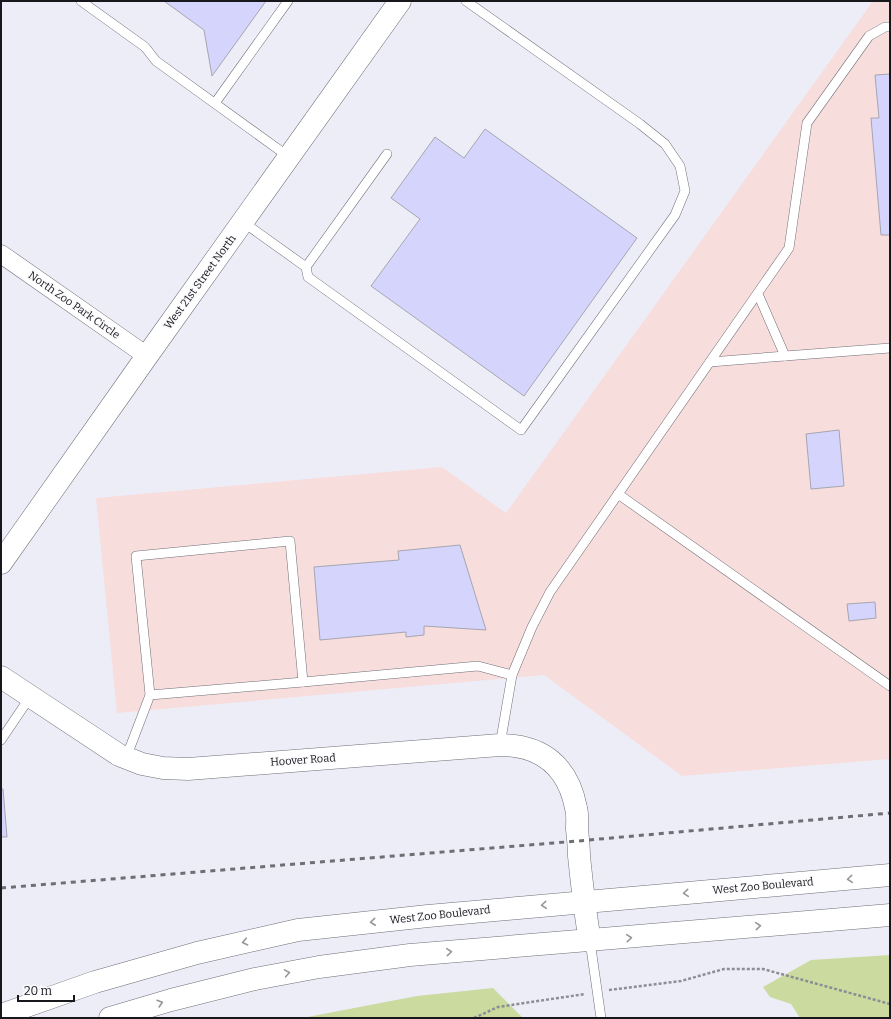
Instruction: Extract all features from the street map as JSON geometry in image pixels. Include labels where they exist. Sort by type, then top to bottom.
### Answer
[{"type":"main road","name":"West 21st Street North","points":[[1,563],[400,1]]},
{"type":"main road","name":"Hoover Road","points":[[1,677],[119,755],[142,764],[163,768],[188,769],[500,745],[515,745],[541,754],[554,764],[565,777],[572,790],[577,810],[583,901],[590,941]]},
{"type":"main road","name":"West Zoo Boulevard","points":[[1,1015],[95,982],[197,953],[298,930],[583,901],[890,875]]},
{"type":"main road","points":[[110,1018],[170,1000],[255,979],[319,967],[410,955],[890,915]]},
{"type":"street","name":"North Zoo Park Circle","points":[[1,254],[147,356]]},
{"type":"lane","points":[[81,1],[145,47],[156,61],[289,157]]},
{"type":"lane","points":[[215,103],[288,1]]},
{"type":"lane","points":[[243,222],[306,267],[308,277],[521,430],[675,214],[685,191],[680,166],[665,144],[640,124],[466,1]]},
{"type":"lane","points":[[500,745],[512,675],[532,627],[550,592],[789,248],[807,123],[869,36],[885,27],[890,27]]},
{"type":"lane","points":[[306,267],[387,154]]},
{"type":"lane","points":[[758,294],[785,356]]},
{"type":"lane","points":[[710,362],[890,348]]},
{"type":"lane","points":[[618,494],[890,686]]},
{"type":"lane","points":[[126,758],[150,695],[136,556],[290,541],[303,682]]},
{"type":"lane","points":[[150,695],[478,666],[512,675]]},
{"type":"lane","points":[[1,740],[30,697]]},
{"type":"lane","points":[[590,941],[601,1018]]},
{"type":"path","points":[[605,990],[681,981],[724,969],[763,969],[890,1004]]},
{"type":"path","points":[[474,1018],[498,1007],[586,993]]},
{"type":"shaded area","points":[[873,1],[890,1],[890,759],[682,776],[544,675],[117,713],[96,498],[442,467],[506,513]]},
{"type":"green space","points":[[890,955],[890,1018],[800,1018],[791,1004],[770,997],[763,987],[811,960]]},
{"type":"green space","points":[[493,988],[523,1018],[302,1018],[417,996]]},
{"type":"building","points":[[164,1],[266,1],[212,76],[204,30]]},
{"type":"building","points":[[890,74],[890,235],[881,235],[871,118],[879,118],[875,75]]},
{"type":"building","points":[[485,129],[637,238],[524,396],[371,286],[420,219],[391,198],[435,137],[464,158]]},
{"type":"building","points":[[839,430],[844,486],[811,489],[806,434]]},
{"type":"building","points":[[460,545],[486,630],[424,626],[424,635],[406,637],[406,632],[320,640],[314,567],[399,560],[398,551]]},
{"type":"building","points":[[875,602],[876,618],[849,621],[847,604]]},
{"type":"building","points":[[1,789],[3,789],[7,837],[1,837]]},
{"type":"railway","points":[[1,888],[578,841],[890,813]]}]
